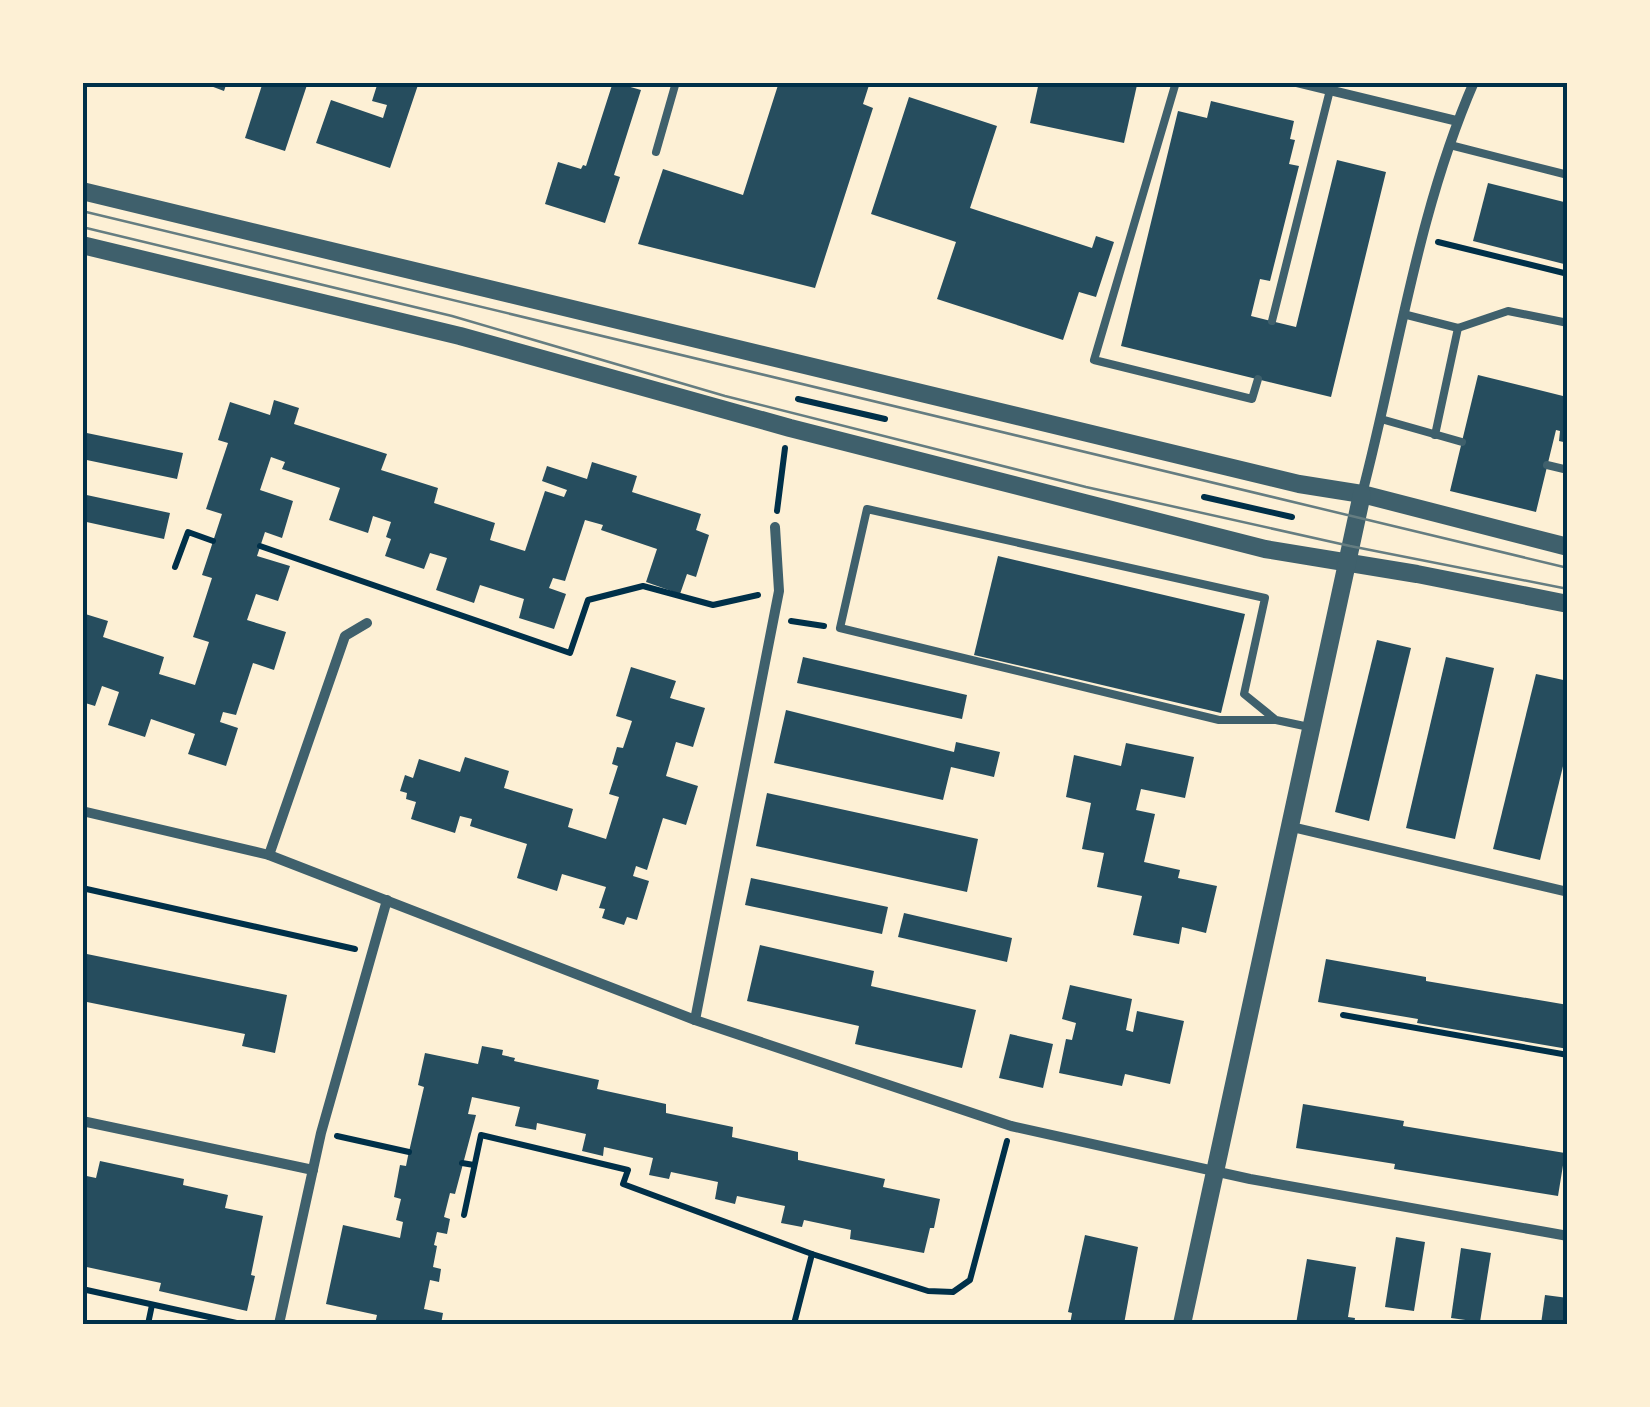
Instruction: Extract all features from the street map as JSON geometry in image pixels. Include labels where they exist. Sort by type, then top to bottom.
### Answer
[{"type":"street","points":[[1296,82],[1457,121]]},
{"type":"street","points":[[1182,1324],[1403,314],[1457,121],[1474,82]]},
{"type":"street","points":[[82,191],[863,381],[1299,484],[1362,494],[1568,547]]},
{"type":"street","points":[[82,245],[460,336],[790,428],[1265,549],[1568,604]]},
{"type":"street","points":[[695,1020],[779,591],[776,527]]},
{"type":"street","points":[[269,855],[345,636],[367,623]]},
{"type":"street","points":[[82,812],[269,855],[695,1020],[1011,1126],[1216,1171],[1568,1236]]},
{"type":"street","points":[[1292,827],[1568,892]]},
{"type":"street","points":[[280,1324],[321,1132],[386,900]]},
{"type":"street","points":[[82,1121],[313,1170]]},
{"type":"lane","points":[[656,152],[676,82]]},
{"type":"lane","points":[[1176,82],[1094,360],[1252,400],[1258,380]]},
{"type":"lane","points":[[1272,321],[1330,90]]},
{"type":"lane","points":[[1450,145],[1568,175]]},
{"type":"lane","points":[[1403,314],[1458,328],[1508,311],[1568,323]]},
{"type":"lane","points":[[1435,436],[1458,328]]},
{"type":"lane","points":[[1381,419],[1462,442]]},
{"type":"lane","points":[[1547,465],[1568,470]]},
{"type":"lane","points":[[1276,720],[1244,694],[1265,598],[867,509],[840,628],[1219,720],[1276,720],[1312,728]]},
{"type":"path","points":[[1422,238],[1568,274]]},
{"type":"path","points":[[798,399],[885,419]]},
{"type":"path","points":[[776,527],[785,447]]},
{"type":"path","points":[[1204,497],[1292,517]]},
{"type":"path","points":[[1288,531],[1296,501]]},
{"type":"path","points":[[175,567],[188,532],[213,541]]},
{"type":"path","points":[[260,546],[570,653],[588,600],[643,586],[713,605],[779,591]]},
{"type":"path","points":[[774,618],[840,628]]},
{"type":"path","points":[[82,888],[371,952]]},
{"type":"path","points":[[1343,1015],[1568,1055]]},
{"type":"path","points":[[464,1215],[481,1134],[628,1170],[622,1184],[812,1254],[928,1291],[954,1292],[970,1280],[1011,1126]]},
{"type":"path","points":[[321,1132],[410,1152]]},
{"type":"path","points":[[462,1163],[474,1165]]},
{"type":"path","points":[[794,1324],[812,1254]]},
{"type":"path","points":[[82,1289],[241,1324]]},
{"type":"path","points":[[148,1324],[152,1305]]},
{"type":"building","points":[[200,82],[227,82],[224,91]]},
{"type":"building","points":[[263,82],[308,82],[285,151],[245,138]]},
{"type":"building","points":[[378,82],[419,82],[390,168],[316,143],[331,100],[383,118],[387,105],[372,101]]},
{"type":"building","points":[[613,82],[641,90],[614,175],[620,177],[605,223],[545,204],[558,162],[581,169],[586,166]]},
{"type":"building","points":[[779,82],[870,82],[863,104],[873,108],[815,288],[638,244],[663,169],[743,195]]},
{"type":"building","points":[[1039,82],[1137,85],[1124,143],[1030,123]]},
{"type":"building","points":[[909,97],[997,126],[970,208],[1092,248],[1096,236],[1114,242],[1096,297],[1079,292],[1063,340],[937,299],[956,242],[871,214]]},
{"type":"building","points":[[1211,101],[1294,121],[1290,139],[1295,140],[1289,164],[1299,166],[1270,281],[1260,279],[1251,316],[1296,327],[1337,160],[1386,172],[1331,397],[1121,346],[1178,111],[1207,118]]},
{"type":"building","points":[[1488,183],[1568,203],[1568,265],[1473,241]]},
{"type":"building","points":[[1478,375],[1563,396],[1568,383],[1568,443],[1559,441],[1560,431],[1556,430],[1536,512],[1450,491]]},
{"type":"building","points":[[274,400],[299,408],[294,424],[387,454],[381,470],[438,488],[434,503],[495,523],[490,540],[525,551],[545,491],[564,497],[567,490],[542,481],[547,466],[587,479],[592,462],[637,476],[632,492],[701,514],[696,530],[709,535],[696,577],[687,574],[680,594],[646,582],[657,549],[601,530],[603,525],[585,520],[565,581],[553,578],[549,588],[566,594],[554,629],[519,618],[524,599],[480,585],[474,603],[436,590],[447,558],[430,553],[424,569],[385,556],[391,522],[373,516],[368,533],[329,520],[340,488],[282,469],[285,462],[271,457],[260,490],[293,501],[282,538],[265,532],[257,556],[290,566],[278,601],[256,594],[247,620],[286,632],[274,670],[253,663],[236,715],[223,712],[220,722],[238,728],[226,766],[188,754],[195,734],[151,719],[145,737],[108,725],[119,692],[102,686],[95,706],[82,702],[82,613],[108,621],[103,637],[164,657],[159,674],[195,685],[209,642],[193,637],[212,578],[202,575],[222,514],[206,509],[228,443],[218,440],[230,402],[270,415]]},
{"type":"building","points":[[82,432],[183,453],[177,479],[82,459]]},
{"type":"building","points":[[82,494],[170,513],[164,539],[82,521]]},
{"type":"building","points":[[998,556],[1245,614],[1221,713],[974,655]]},
{"type":"building","points":[[1377,640],[1411,648],[1369,821],[1335,812]]},
{"type":"building","points":[[803,657],[967,695],[962,719],[797,683]]},
{"type":"building","points":[[1446,657],[1494,668],[1455,839],[1406,828]]},
{"type":"building","points":[[631,667],[676,681],[670,698],[705,708],[693,747],[676,742],[666,776],[698,786],[686,825],[663,818],[647,870],[636,866],[633,876],[649,881],[637,920],[627,917],[624,925],[602,918],[605,909],[599,908],[606,887],[562,874],[557,891],[517,878],[527,844],[470,826],[472,819],[460,816],[455,833],[411,819],[416,802],[406,799],[407,793],[400,791],[405,775],[413,778],[419,759],[460,772],[465,757],[509,771],[504,788],[573,809],[568,827],[606,839],[619,797],[609,794],[618,766],[612,764],[617,747],[623,748],[632,721],[616,716]]},
{"type":"building","points":[[1536,674],[1568,681],[1568,746],[1540,860],[1493,849]]},
{"type":"building","points":[[786,710],[954,752],[956,742],[1000,752],[994,777],[951,767],[943,800],[774,763]]},
{"type":"building","points":[[1126,743],[1194,757],[1185,798],[1141,789],[1136,810],[1155,814],[1144,862],[1180,870],[1178,878],[1217,886],[1206,933],[1182,927],[1179,944],[1133,935],[1142,896],[1097,887],[1104,853],[1082,849],[1091,803],[1066,797],[1074,755],[1121,766]]},
{"type":"building","points":[[767,793],[978,839],[967,892],[756,846]]},
{"type":"building","points":[[751,878],[888,907],[882,934],[745,905]]},
{"type":"building","points":[[904,913],[1012,938],[1007,962],[898,937]]},
{"type":"building","points":[[760,945],[874,971],[871,986],[976,1010],[962,1068],[855,1044],[859,1026],[747,1001]]},
{"type":"building","points":[[82,953],[287,995],[275,1053],[242,1046],[245,1034],[82,1001]]},
{"type":"building","points":[[1326,959],[1568,1005],[1568,1049],[1318,1002]]},
{"type":"building","points":[[1070,985],[1132,999],[1126,1030],[1133,1032],[1137,1011],[1184,1021],[1170,1084],[1125,1074],[1122,1086],[1059,1073],[1066,1039],[1072,1040],[1076,1023],[1062,1019]]},
{"type":"building","points":[[1010,1034],[1053,1044],[1043,1088],[999,1078]]},
{"type":"building","points":[[482,1046],[503,1050],[502,1055],[515,1058],[514,1061],[599,1080],[597,1089],[666,1104],[666,1113],[733,1127],[732,1137],[798,1152],[798,1160],[885,1179],[883,1187],[940,1199],[924,1253],[850,1239],[851,1230],[804,1220],[802,1227],[781,1223],[785,1206],[737,1196],[735,1204],[715,1199],[718,1182],[671,1172],[669,1179],[649,1175],[653,1158],[604,1147],[603,1156],[582,1151],[586,1134],[537,1123],[536,1130],[515,1126],[520,1107],[472,1097],[468,1114],[476,1115],[455,1194],[450,1193],[444,1217],[450,1219],[447,1234],[437,1232],[434,1245],[437,1246],[433,1267],[441,1269],[439,1282],[430,1280],[424,1309],[443,1313],[441,1324],[375,1324],[377,1315],[326,1304],[343,1225],[400,1238],[403,1222],[396,1220],[401,1199],[394,1197],[400,1165],[406,1166],[424,1087],[418,1085],[425,1053],[478,1064]]},
{"type":"building","points":[[1303,1104],[1404,1121],[1403,1126],[1565,1153],[1558,1196],[1296,1148]]},
{"type":"building","points":[[100,1161],[184,1179],[183,1185],[228,1195],[225,1208],[263,1216],[247,1311],[159,1291],[161,1283],[82,1266],[82,1175],[96,1178]]},
{"type":"building","points":[[1085,1235],[1138,1247],[1124,1324],[1070,1324],[1072,1313],[1068,1312]]},
{"type":"building","points":[[1396,1237],[1425,1242],[1414,1311],[1385,1307]]},
{"type":"building","points":[[1461,1248],[1491,1253],[1480,1322],[1451,1318]]},
{"type":"building","points":[[1307,1259],[1356,1267],[1348,1317],[1355,1318],[1354,1324],[1296,1324]]},
{"type":"building","points":[[1545,1295],[1568,1298],[1568,1324],[1541,1324]]},
{"type":"tram line","points":[[82,211],[1568,568]]},
{"type":"tram line","points":[[82,227],[452,316],[725,396],[1086,487],[1350,546],[1568,589]]}]
